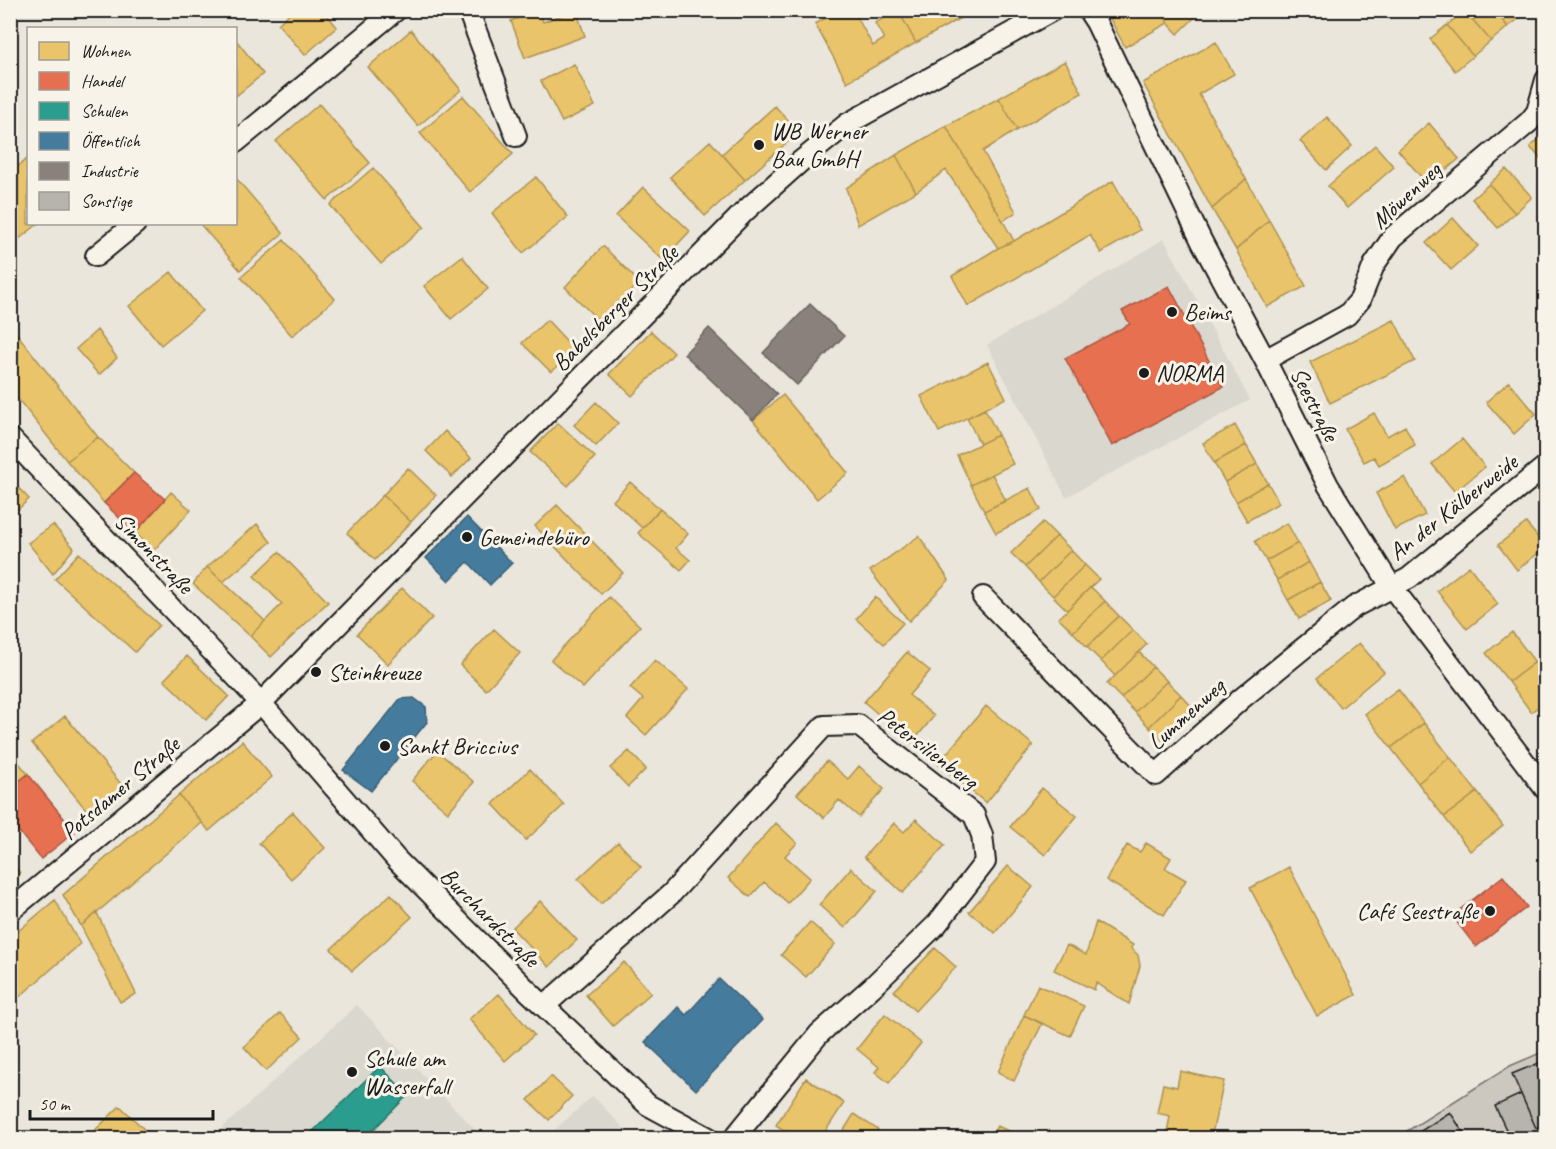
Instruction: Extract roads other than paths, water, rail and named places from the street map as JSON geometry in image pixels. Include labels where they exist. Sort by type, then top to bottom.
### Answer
[{"type":"street","points":[[237,141],[396,10]]},
{"type":"street","points":[[468,10],[516,136]]},
{"type":"street","name":"Babelsberger Straße","points":[[261,703],[745,211],[801,160],[847,124],[1053,10]]},
{"type":"street","name":"Seestraße","points":[[1088,10],[1096,22],[1202,242],[1328,485],[1391,586],[1545,790]]},
{"type":"street","name":"Möwenweg","points":[[1265,360],[1347,315],[1360,300],[1374,265],[1393,237],[1529,122],[1537,112],[1545,80]]},
{"type":"street","points":[[96,256],[134,225]]},
{"type":"street","name":"Simonstraße","points":[[10,438],[261,703]]},
{"type":"street","name":"An der Kälberweide","points":[[1391,586],[1409,578],[1545,466]]},
{"type":"street","name":"Lummenweg","points":[[983,597],[1156,775],[1241,699],[1354,607],[1391,586]]},
{"type":"street","name":"Potsdamer Straße","points":[[10,911],[261,703]]},
{"type":"street","name":"Burchardstraße","points":[[261,703],[396,860],[544,1006],[648,1105],[709,1138]]},
{"type":"street","name":"Petersilienberg","points":[[544,1006],[670,894],[824,726],[858,726],[974,815],[982,835],[985,862],[937,924],[819,1034],[734,1138]]},
{"type":"place","name":"WB Werner Bau GmbH","points":[[759,145]]},
{"type":"place","name":"Beims","points":[[1172,312]]},
{"type":"place","name":"NORMA","points":[[1144,373]]},
{"type":"place","name":"Gemeindebüro","points":[[467,537]]},
{"type":"place","name":"Steinkreuze","points":[[316,672]]},
{"type":"place","name":"Sankt Briccius","points":[[385,746]]},
{"type":"place","name":"Café Seestraße","points":[[1490,911]]},
{"type":"place","name":"Schule am Wasserfall","points":[[352,1072]]}]
